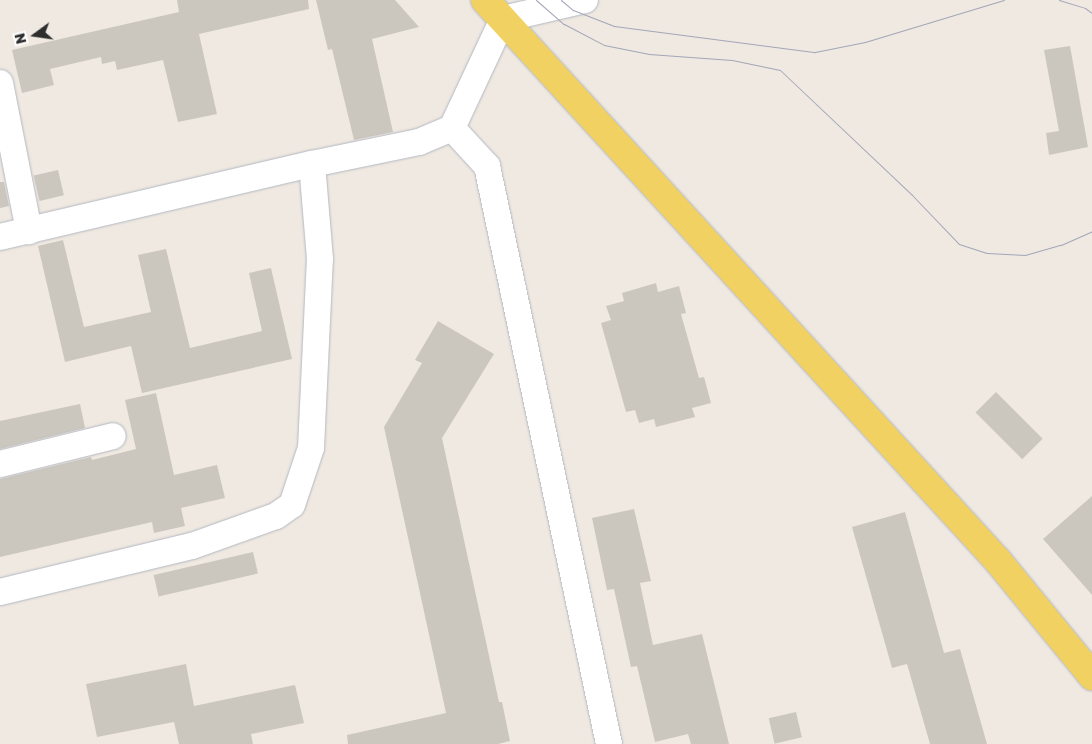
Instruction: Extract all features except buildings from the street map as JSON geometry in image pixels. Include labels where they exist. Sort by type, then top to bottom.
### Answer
[{"type":"main road","points":[[494,9],[998,561],[1090,670]]},
{"type":"street","points":[[0,237],[312,164],[418,142],[452,128],[494,9],[585,0]]},
{"type":"street","points":[[0,83],[29,231]]},
{"type":"street","points":[[452,128],[487,166],[609,744]]},
{"type":"street","points":[[0,592],[192,546],[276,516],[292,505],[311,448],[320,259],[312,164]]},
{"type":"street","points":[[0,464],[113,436]]},
{"type":"tram line","points":[[536,0],[564,24],[604,45],[649,54],[732,60],[780,70],[912,195],[959,244],[987,253],[1025,255],[1061,245],[1092,231]]},
{"type":"tram line","points":[[561,0],[573,10],[614,26],[815,52],[865,42],[1004,0]]},
{"type":"tram line","points":[[1059,0],[1085,8],[1092,13]]}]
